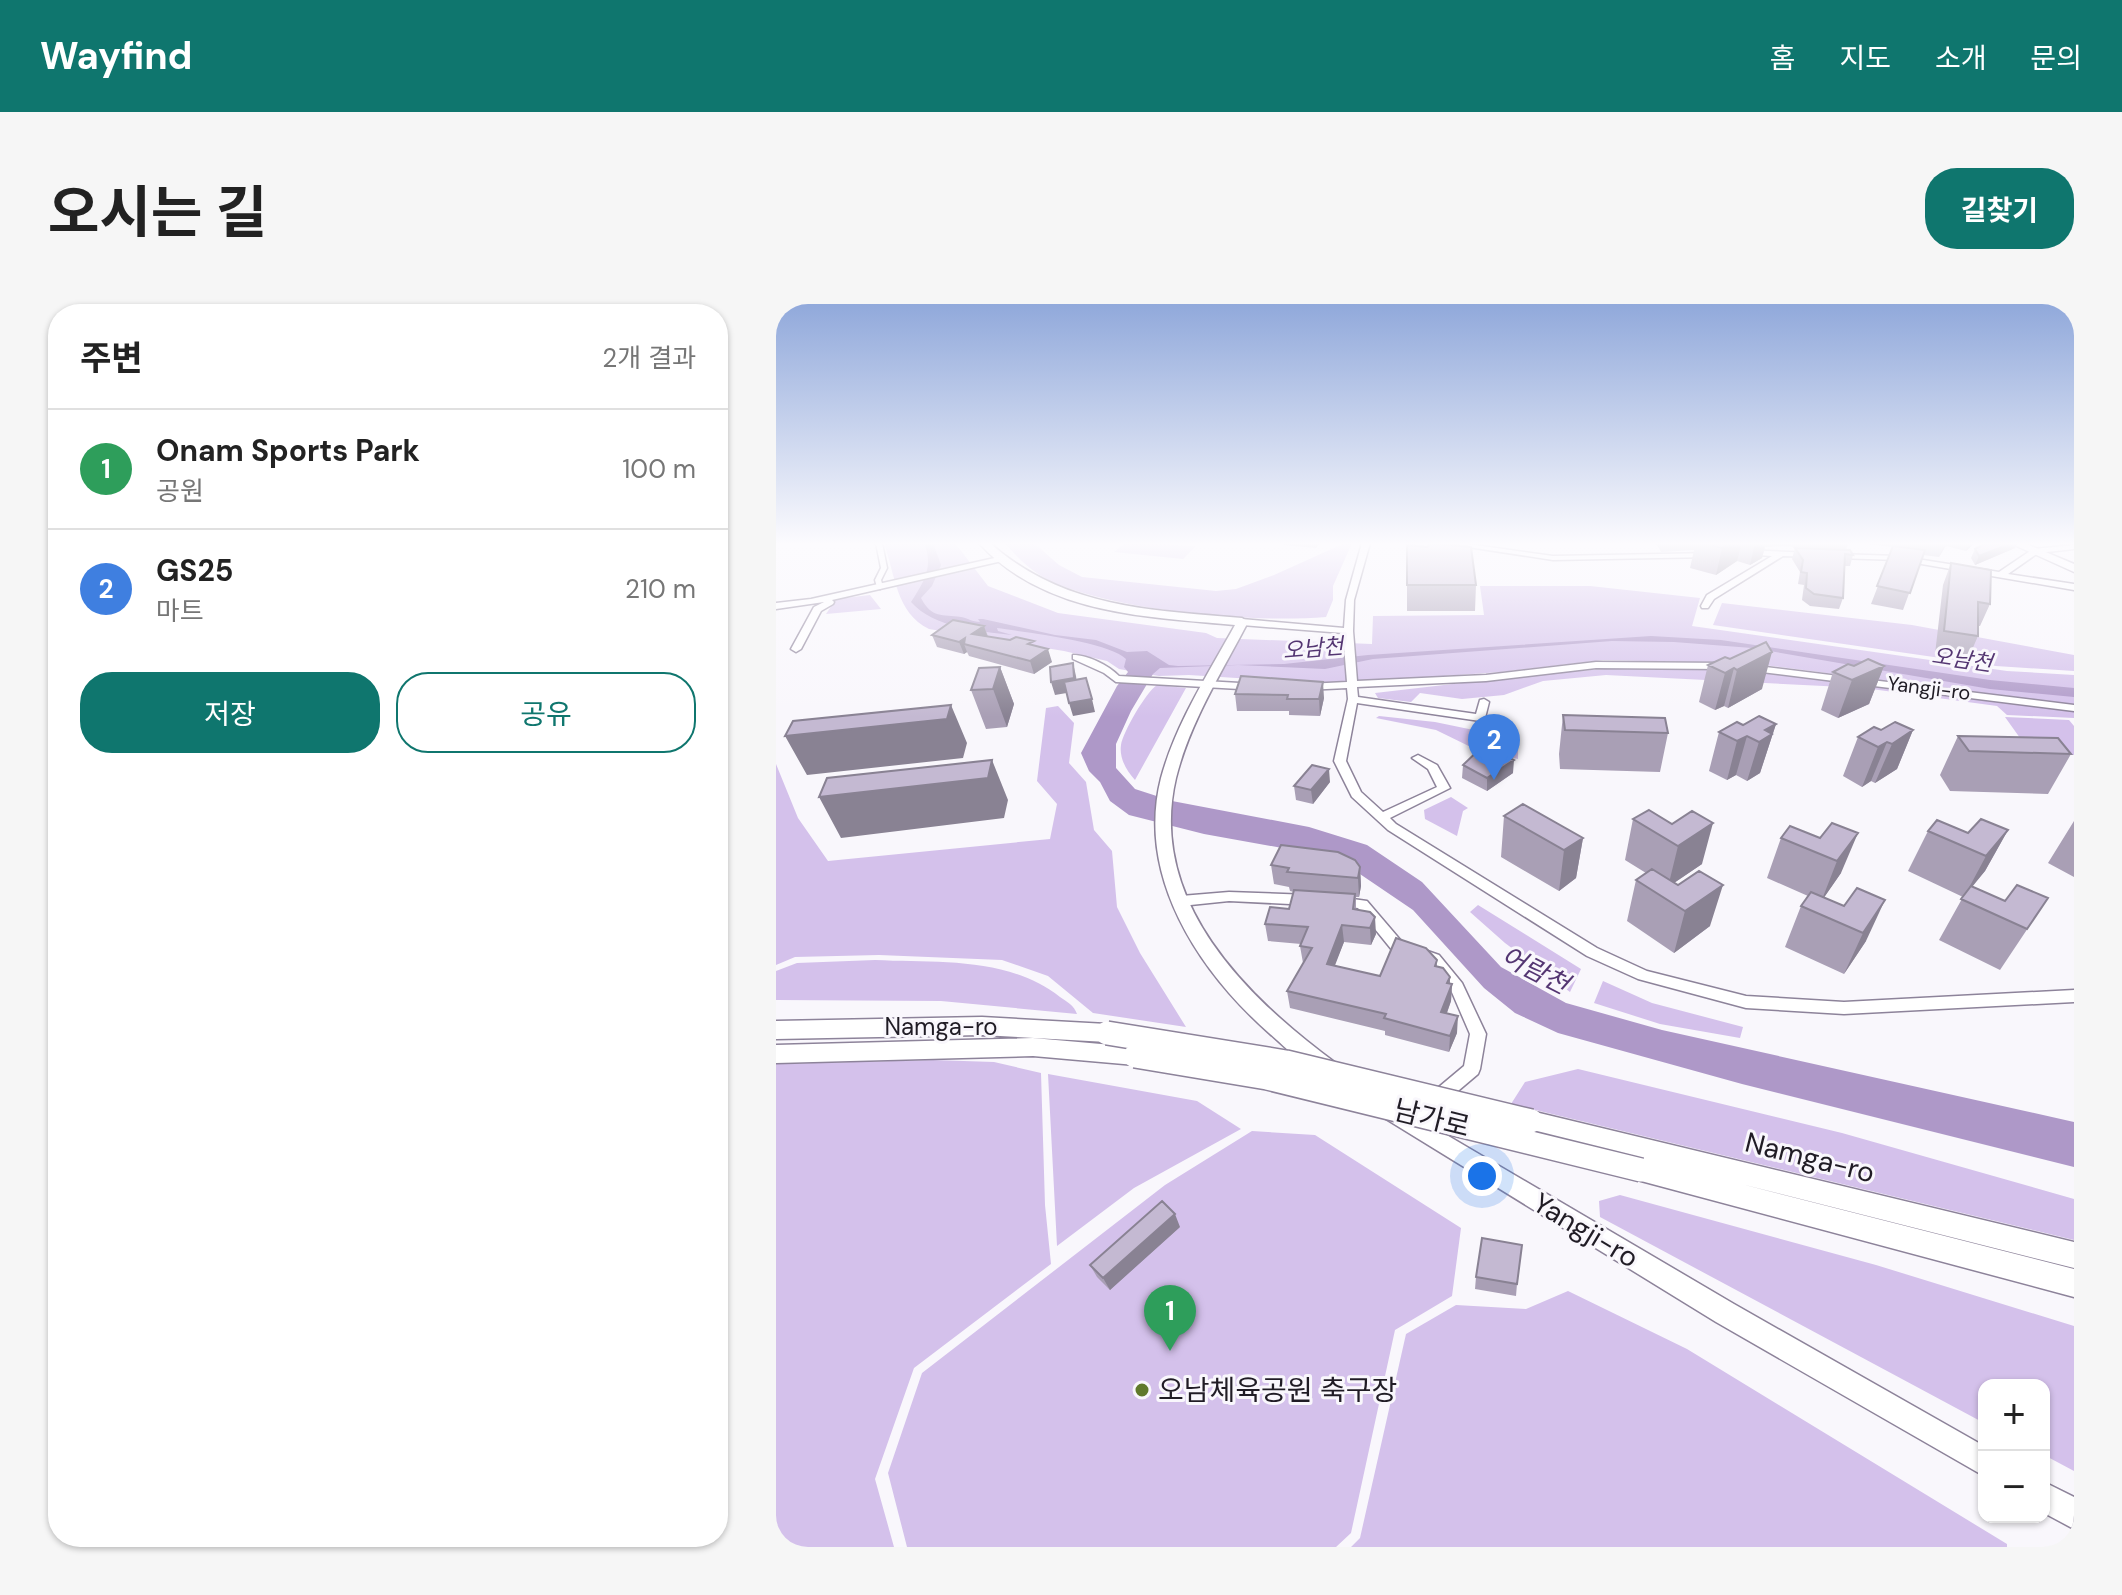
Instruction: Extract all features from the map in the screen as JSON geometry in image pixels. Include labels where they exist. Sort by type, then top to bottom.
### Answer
[{"type":"main road","name":"Namga-ro","points":[[776,1030],[982,1026],[1107,1033]]},
{"type":"main road","name":"남가로","points":[[1107,1033],[1286,1062],[1531,1121]]},
{"type":"main road","name":"남가로","points":[[776,1054],[1033,1047],[1135,1056],[1267,1078],[1641,1170],[2074,1283]]},
{"type":"main road","name":"Namga-ro","points":[[1531,1121],[2074,1255]]},
{"type":"street","points":[[776,606],[805,601]]},
{"type":"street","points":[[796,649],[817,609],[832,601]]},
{"type":"street","points":[[1092,601],[1155,613],[1349,636]]},
{"type":"street","points":[[1350,601],[1353,693],[1340,761],[1356,794],[1381,818],[1489,890],[1592,952],[1643,975],[1686,989],[1746,1002],[1844,1008],[2074,996]]},
{"type":"street","points":[[1705,606],[1708,601]]},
{"type":"street","points":[[1209,684],[1242,622]]},
{"type":"street","points":[[1076,657],[1108,671],[1116,679],[1271,687]]},
{"type":"street","name":"Yangji-ro","points":[[1301,687],[1353,693],[1596,665],[1690,665],[1825,675],[2074,708]]},
{"type":"street","name":"Yangji-ro","points":[[1209,684],[1184,732],[1167,784],[1164,829],[1171,878],[1202,944],[1224,978],[1253,1009],[1300,1049],[1409,1123],[1725,1313],[1978,1459]]},
{"type":"street","points":[[1353,693],[1480,718],[1484,702]]},
{"type":"street","points":[[1381,818],[1444,788],[1433,767],[1418,758]]},
{"type":"street","points":[[1181,901],[1245,896],[1362,904],[1397,946],[1434,959],[1457,987],[1478,1034],[1472,1069],[1409,1123]]},
{"type":"street","points":[[2050,1500],[2074,1514]]},
{"type":"shaded area","points":[[835,601],[875,601],[881,609],[826,614]]},
{"type":"shaded area","points":[[923,601],[933,612],[943,615],[977,622],[983,619],[1055,635],[1096,640],[1127,652],[1147,651],[1169,665],[1178,666],[1284,664],[1368,655],[1651,636],[1721,640],[1990,680],[2074,688],[2074,697],[1990,689],[1752,648],[1674,642],[1612,641],[1373,659],[1325,669],[1238,665],[1160,668],[1153,674],[1131,711],[1116,744],[1116,768],[1135,789],[1172,801],[1309,827],[1367,845],[1422,882],[1501,967],[1566,1003],[1662,1030],[2074,1122],[2074,1167],[1742,1084],[1558,1033],[1515,1013],[1484,988],[1413,910],[1354,870],[1310,853],[1204,834],[1129,815],[1110,801],[1100,782],[1089,771],[1081,753],[1117,686],[1128,672],[1124,667],[1126,659],[1103,648],[1045,635],[997,628],[1012,635],[944,623],[911,602]]},
{"type":"shaded area","points":[[1027,601],[1058,613],[1206,633],[1217,638],[1372,644],[1373,616],[1484,615],[1482,601],[1699,601],[1692,626],[2007,671],[2074,675],[2074,705],[1756,664],[1603,660],[1501,672],[1330,684],[1189,675],[1159,676],[1119,669],[1107,661],[1064,651],[929,629],[918,622],[903,603]]},
{"type":"shaded area","points":[[1114,601],[1333,601],[1326,617],[1296,618],[1227,617]]},
{"type":"shaded area","points":[[1722,603],[1912,625],[2074,655],[2074,671],[1996,666],[1713,625]]},
{"type":"shaded area","points":[[1649,666],[1765,671],[2074,710],[2074,718],[2007,715],[1997,706],[1864,688],[1606,675],[1543,681],[1504,695],[1462,699],[1420,693],[1411,702],[1378,698],[1375,693],[1548,673]]},
{"type":"shaded area","points":[[1157,685],[1186,688],[1135,780],[1122,760],[1121,745],[1136,713]]},
{"type":"shaded area","points":[[1058,706],[1074,723],[1069,763],[1086,782],[1094,830],[1112,851],[1117,907],[1140,953],[1186,1027],[1093,1013],[1048,976],[1002,960],[879,955],[795,957],[776,965],[776,764],[798,818],[828,861],[1050,839],[1057,804],[1037,781],[1046,708]]},
{"type":"shaded area","points":[[2005,717],[2069,720],[2074,726],[2074,755],[2030,752]]},
{"type":"shaded area","points":[[1376,718],[1435,722],[1493,734],[1496,742],[1518,745],[1518,759],[1481,752],[1436,730]]},
{"type":"shaded area","points":[[1451,797],[1468,808],[1463,811],[1457,836],[1425,819],[1424,810]]},
{"type":"shaded area","points":[[1478,905],[1581,969],[1570,992],[1470,912]]},
{"type":"shaded area","points":[[875,960],[971,964],[1018,974],[1070,1004],[1077,1014],[941,1001],[776,1000],[776,971],[797,963]]},
{"type":"shaded area","points":[[1603,981],[1652,1003],[1743,1027],[1740,1038],[1660,1024],[1594,1003]]},
{"type":"shaded area","points":[[933,1060],[994,1062],[1041,1073],[1045,1205],[1051,1264],[914,1368],[875,1479],[894,1547],[776,1547],[776,1064]]},
{"type":"shaded area","points":[[1578,1069],[1842,1133],[2074,1199],[2074,1240],[1511,1104],[1525,1082]]},
{"type":"shaded area","points":[[1048,1074],[1197,1101],[1241,1129],[1134,1188],[1057,1246]]},
{"type":"shaded area","points":[[1252,1131],[1315,1135],[1461,1228],[1452,1296],[1395,1330],[1351,1533],[1336,1547],[907,1547],[888,1473],[922,1373],[1165,1185]]},
{"type":"shaded area","points":[[1620,1195],[1876,1265],[2074,1326],[2074,1471],[2050,1458],[2050,1379],[1978,1379],[1978,1420],[1600,1217],[1599,1201]]},
{"type":"shaded area","points":[[1568,1291],[1687,1349],[2007,1544],[2007,1547],[1351,1547],[1360,1538],[1406,1334],[1456,1305],[1526,1309]]},
{"type":"building","points":[[1947,601],[1990,601],[1990,604],[1978,602],[1978,636],[1944,631]]},
{"type":"building","points":[[953,620],[984,626],[972,634],[1010,640],[1016,637],[1034,641],[1028,644],[1048,649],[1030,661],[964,644],[965,638],[959,642],[932,635]]},
{"type":"building","points":[[1766,642],[1772,652],[1737,670],[1734,668],[1725,673],[1708,665],[1725,657],[1730,659]]},
{"type":"building","points":[[1868,659],[1884,666],[1852,680],[1833,672],[1848,664],[1854,666]]},
{"type":"building","points":[[1073,663],[1074,678],[1051,682],[1050,667]]},
{"type":"building","points":[[1000,667],[993,689],[971,690],[979,668]]},
{"type":"building","points":[[1241,676],[1323,682],[1319,699],[1287,699],[1288,695],[1235,694]]},
{"type":"building","points":[[1086,678],[1092,699],[1069,703],[1064,682]]},
{"type":"building","points":[[951,705],[947,719],[785,736],[793,721]]},
{"type":"building","points":[[1563,715],[1665,718],[1668,733],[1565,730]]},
{"type":"building","points":[[1759,716],[1776,724],[1765,730],[1772,734],[1759,742],[1747,736],[1737,741],[1719,732],[1737,722],[1743,725]]},
{"type":"building","points":[[1895,722],[1913,730],[1892,744],[1887,742],[1878,747],[1858,737],[1874,727],[1881,730]]},
{"type":"building","points":[[1958,736],[2058,738],[2071,754],[1969,751]]},
{"type":"building","points":[[1484,745],[1514,760],[1487,778],[1463,765]]},
{"type":"building","points":[[992,760],[988,778],[819,797],[827,778]]},
{"type":"building","points":[[1312,765],[1329,769],[1311,790],[1294,786]]},
{"type":"building","points":[[1523,804],[1583,838],[1564,850],[1504,816]]},
{"type":"building","points":[[1649,810],[1672,824],[1692,811],[1713,823],[1678,846],[1633,819]]},
{"type":"building","points":[[1981,819],[2008,830],[1986,856],[1928,831],[1937,820],[1968,833]]},
{"type":"building","points":[[1832,823],[1858,833],[1837,861],[1781,838],[1790,826],[1820,838]]},
{"type":"building","points":[[1281,845],[1338,852],[1355,860],[1360,867],[1358,878],[1287,872],[1289,868],[1271,865]]},
{"type":"building","points":[[1652,869],[1678,885],[1699,871],[1723,885],[1685,911],[1636,880]]},
{"type":"building","points":[[2017,885],[2048,898],[2027,929],[1961,899],[1971,886],[2005,901]]},
{"type":"building","points":[[1857,888],[1885,900],[1863,933],[1801,906],[1811,892],[1844,906]]},
{"type":"building","points":[[1294,890],[1355,894],[1353,909],[1370,912],[1375,917],[1370,928],[1342,925],[1327,964],[1380,976],[1396,938],[1426,948],[1437,960],[1435,966],[1443,968],[1450,977],[1447,983],[1452,984],[1441,1012],[1458,1016],[1450,1036],[1384,1018],[1386,1014],[1287,991],[1312,948],[1300,946],[1308,927],[1265,924],[1270,907],[1289,909]]},
{"type":"building","points":[[1162,1201],[1175,1214],[1103,1278],[1090,1265]]},
{"type":"building","points":[[1482,1238],[1522,1245],[1517,1284],[1476,1277]]},
{"type":"place","name":"GS25","points":[[1494,780]]},
{"type":"place","name":"Onam Sports Park","points":[[1170,1351]]},
{"type":"place","name":"오남체육공원 축구장","points":[[1142,1390]]},
{"type":"water label","name":"오남천","points":[[1313,648]]},
{"type":"water label","name":"오남천","points":[[1962,659]]},
{"type":"water label","name":"어람천","points":[[1535,970]]}]
